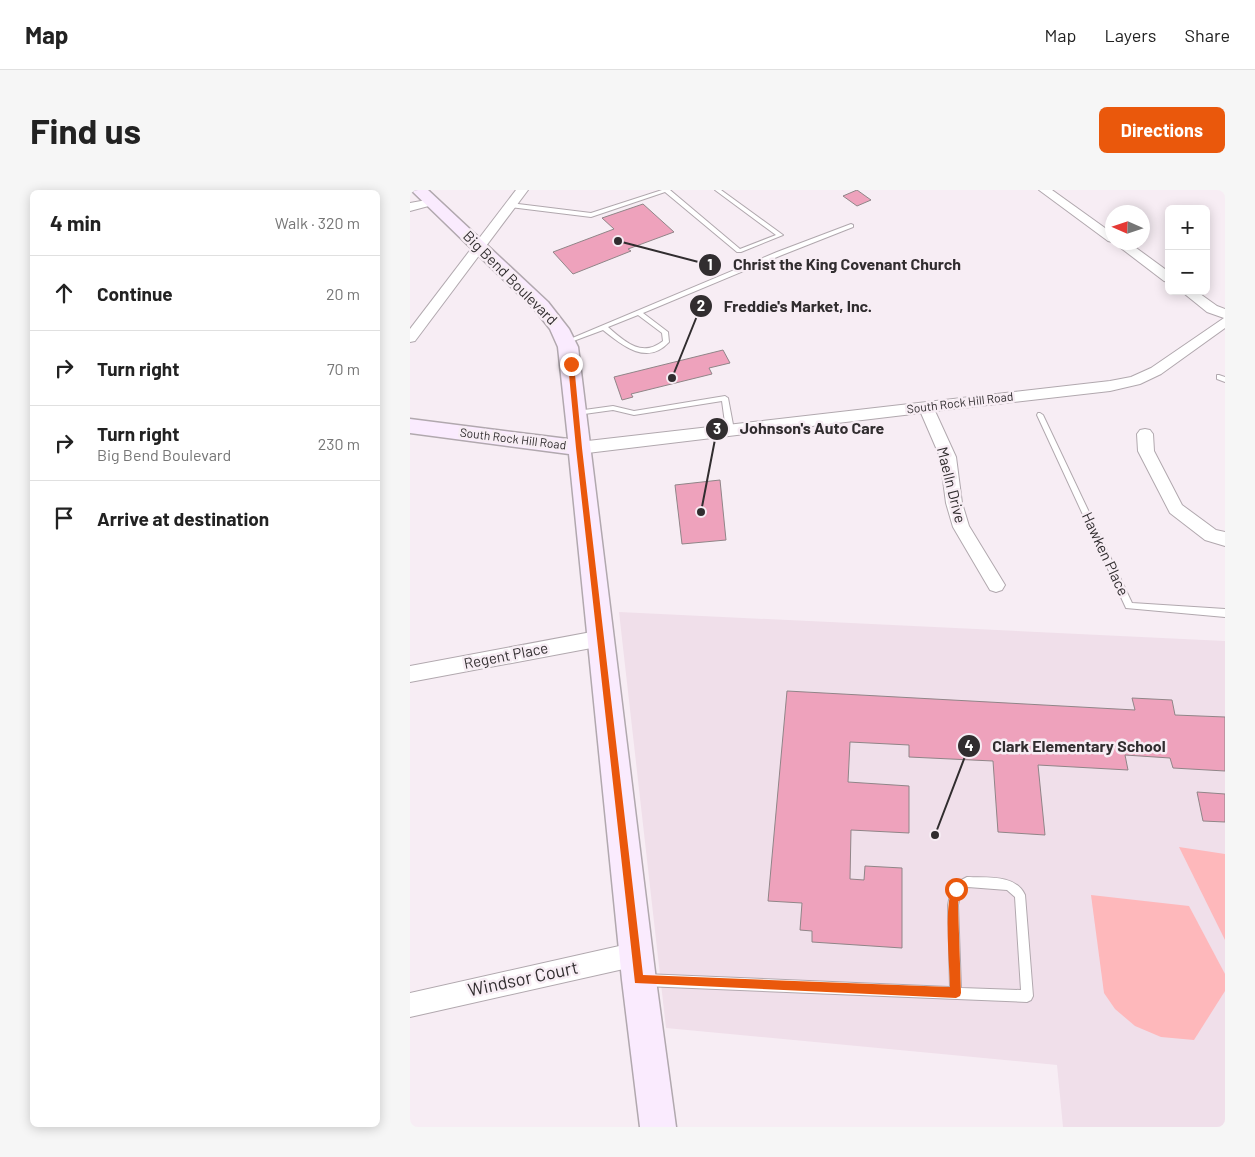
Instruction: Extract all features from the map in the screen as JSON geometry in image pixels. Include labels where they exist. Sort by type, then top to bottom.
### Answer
[{"type":"main road","name":"Big Bend Boulevard","points":[[420,200],[480,244],[552,316],[566,342],[571,364],[577,413],[579,448],[602,638],[639,980],[658,1127]]},
{"type":"main road","name":"South Rock Hill Road","points":[[410,426],[579,448]]},
{"type":"street","points":[[410,338],[522,190]]},
{"type":"street","points":[[1045,190],[1105,233]]},
{"type":"street","points":[[1130,250],[1165,275]]},
{"type":"street","points":[[1193,295],[1212,309],[1225,314]]},
{"type":"street","name":"South Rock Hill Road","points":[[579,448],[1110,386],[1135,381],[1156,372],[1225,322]]},
{"type":"street","name":"Maelln Drive","points":[[926,407],[948,457],[954,503],[961,527],[996,585]]},
{"type":"street","points":[[1145,434],[1146,451],[1176,509],[1211,535],[1225,539]]},
{"type":"street","name":"Regent Place","points":[[410,674],[602,638]]},
{"type":"street","name":"Windsor Court","points":[[410,1004],[637,954]]},
{"type":"lane","points":[[510,205],[590,215],[667,190],[739,252],[780,235],[718,190]]},
{"type":"lane","points":[[566,342],[799,245],[851,226]]},
{"type":"lane","points":[[604,327],[633,350],[649,351],[661,348],[666,342],[665,332],[639,313]]},
{"type":"lane","points":[[577,413],[613,408],[634,413],[725,398],[730,430]]},
{"type":"lane","name":"Hawken Place","points":[[1040,415],[1129,606],[1225,613]]},
{"type":"lane","points":[[639,980],[1027,996],[1020,895],[1009,885],[967,882],[956,889],[953,905],[956,993]]},
{"type":"shaded area","points":[[619,612],[1225,641],[1225,1127],[1063,1127],[1057,1065],[666,1028]]},
{"type":"shaded area","points":[[1179,847],[1225,854],[1225,940]]},
{"type":"shaded area","points":[[1091,895],[1189,906],[1225,974],[1225,991],[1194,1040],[1161,1037],[1135,1026],[1115,1009],[1104,993]]},
{"type":"building","points":[[857,190],[871,200],[857,206],[843,196]]},
{"type":"building","points":[[643,204],[674,232],[628,249],[631,251],[573,274],[553,252],[614,229],[602,218]]},
{"type":"building","points":[[723,350],[730,363],[709,368],[712,374],[631,394],[633,397],[622,400],[614,377]]},
{"type":"building","points":[[720,480],[726,540],[682,544],[675,485]]},
{"type":"building","points":[[787,691],[1135,710],[1132,698],[1172,700],[1175,715],[1225,717],[1225,771],[1173,768],[1170,758],[1125,755],[1128,770],[1038,765],[1045,835],[998,832],[993,761],[909,757],[909,745],[850,742],[848,782],[909,786],[909,833],[851,830],[850,879],[864,880],[865,866],[902,868],[902,948],[812,942],[812,931],[800,930],[802,903],[768,901]]},
{"type":"building","points":[[1197,792],[1225,794],[1225,822],[1203,821]]},
{"type":"place","name":"Christ the King Covenant Church","points":[[618,241]]},
{"type":"place","name":"Freddie's Market, Inc.","points":[[672,378]]},
{"type":"place","name":"Johnson's Auto Care","points":[[701,512]]},
{"type":"place","name":"Clark Elementary School","points":[[935,835]]},
{"type":"route","points":[[571,364],[639,980],[956,993],[953,905],[956,889]]}]
